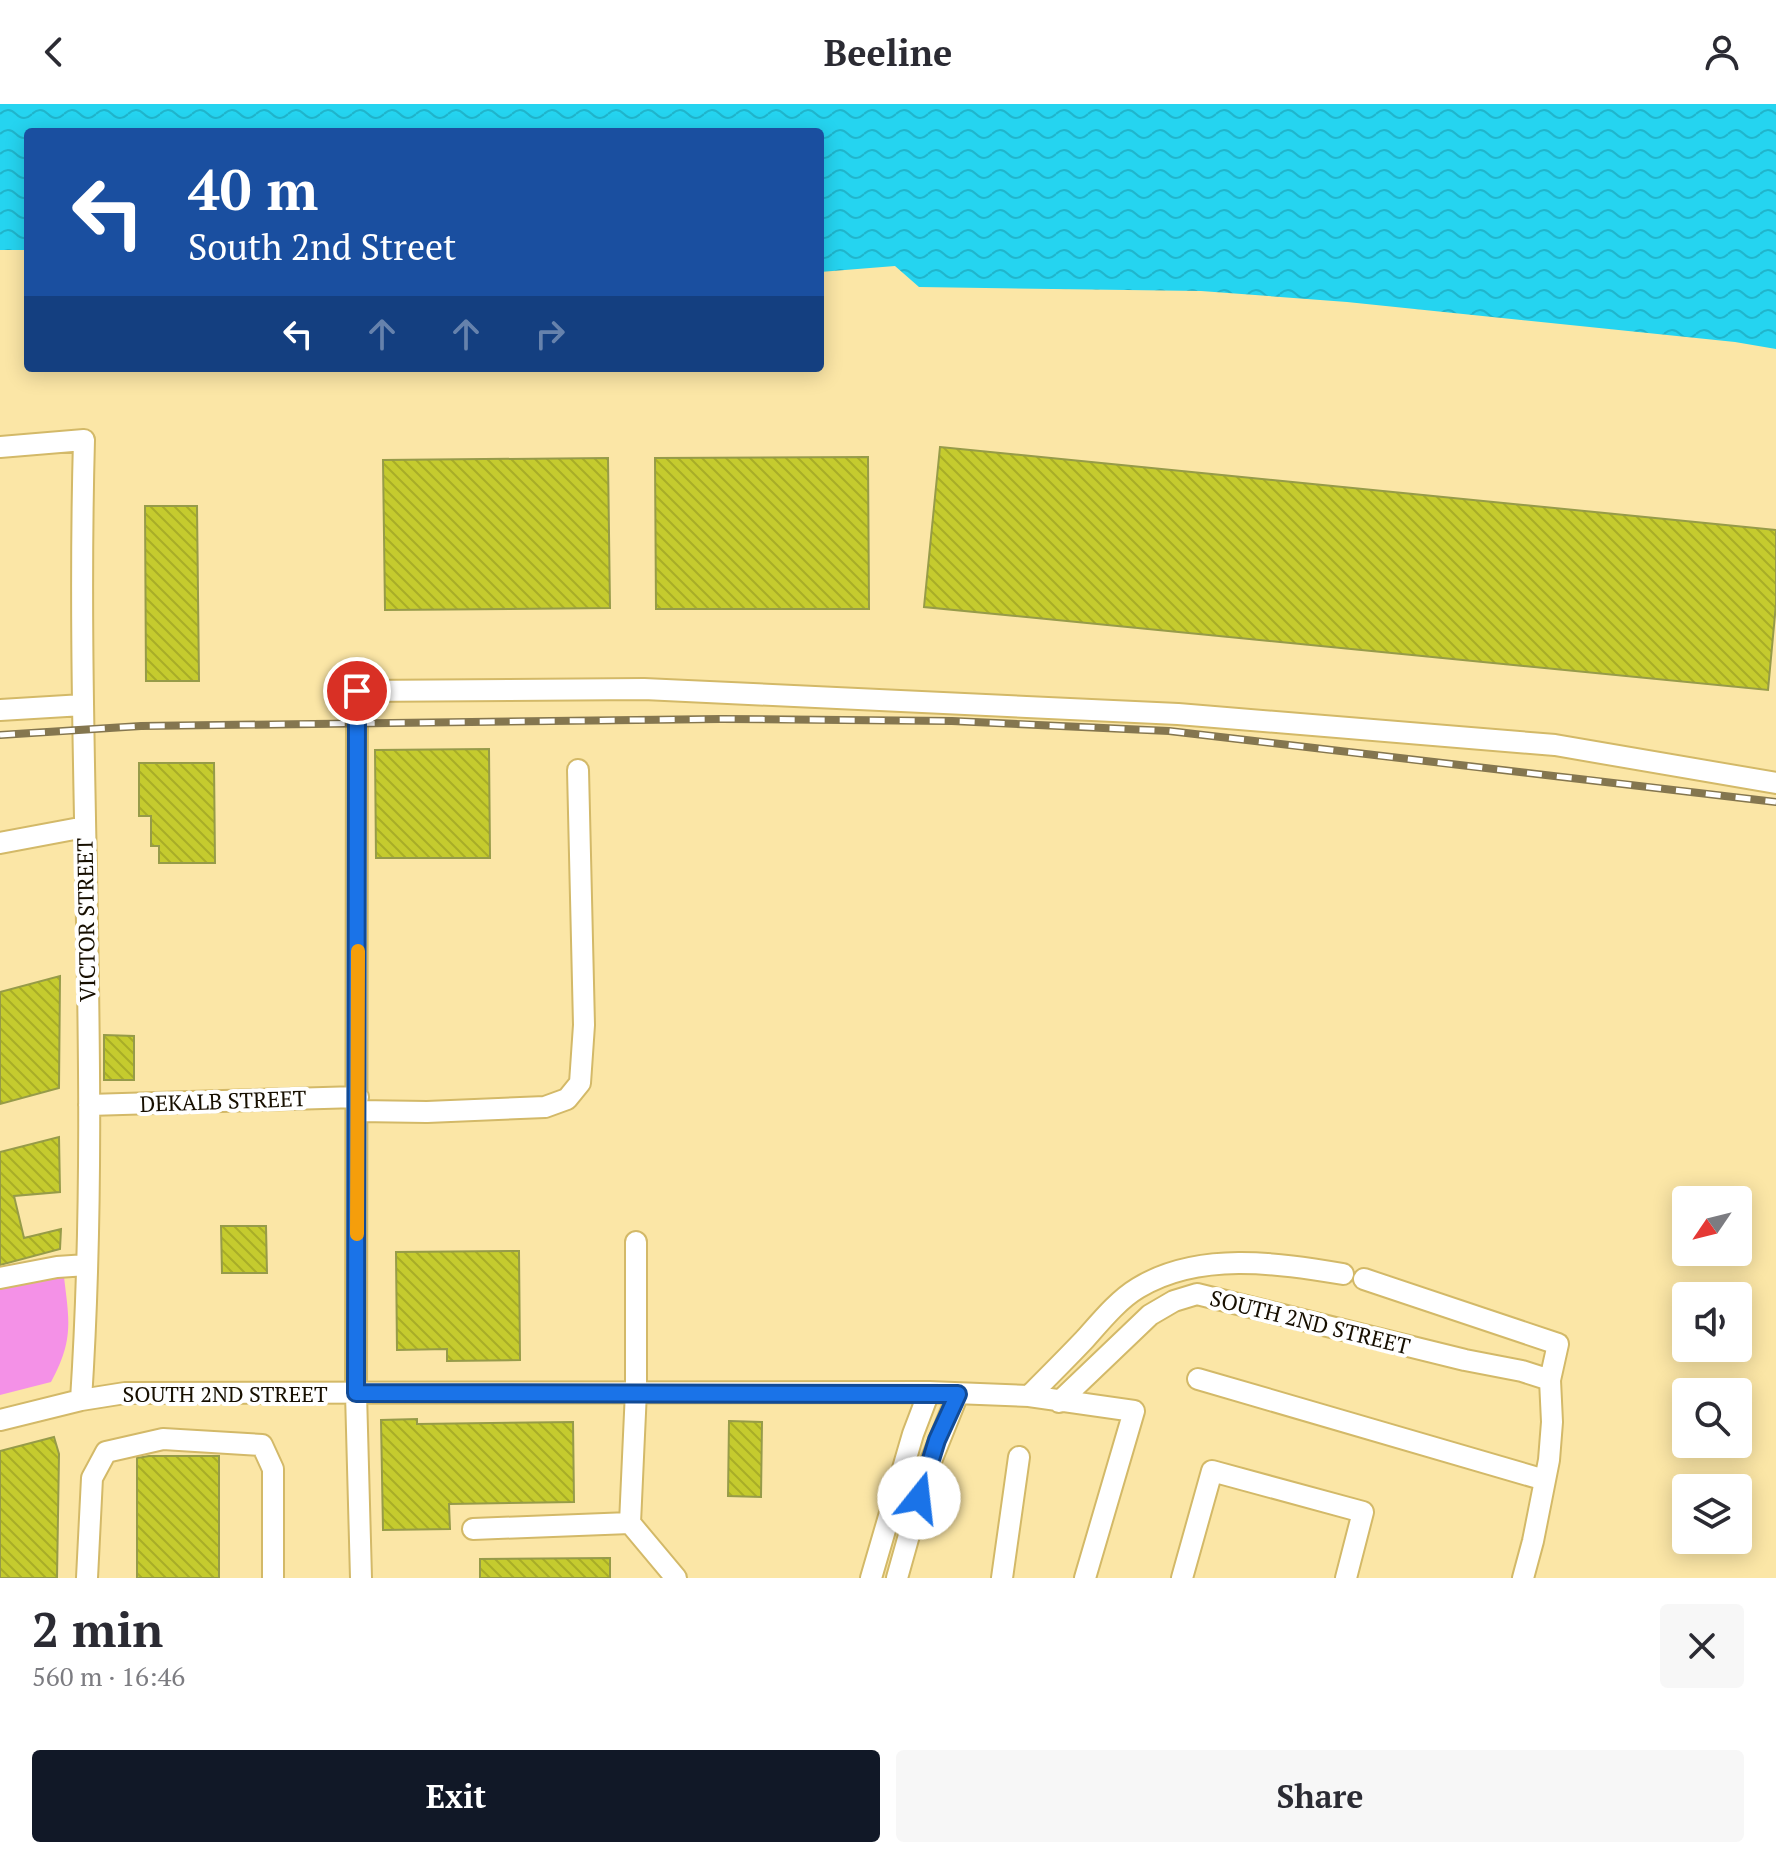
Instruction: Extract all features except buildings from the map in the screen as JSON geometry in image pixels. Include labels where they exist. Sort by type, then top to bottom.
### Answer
[{"type":"street","name":"VICTOR STREET","points":[[0,447],[84,440],[80,567],[89,1105],[81,1400]]},
{"type":"street","points":[[361,1578],[356,1393],[357,691],[644,689],[1178,714],[1555,745],[1776,783]]},
{"type":"street","points":[[0,710],[83,705]]},
{"type":"street","name":"DEKALB STREET","points":[[89,1105],[358,1104],[443,1111],[545,1107],[567,1099],[580,1083],[584,1025],[578,770]]},
{"type":"street","points":[[0,843],[85,827]]},
{"type":"street","points":[[636,1242],[636,1393],[630,1523],[676,1578]]},
{"type":"street","name":"SOUTH 2ND STREET","points":[[1029,1396],[1111,1310],[1138,1288],[1176,1271],[1211,1265],[1285,1264],[1354,1277],[1558,1344],[1550,1380],[1197,1294],[1174,1301],[1150,1315],[1059,1402]]},
{"type":"street","points":[[0,1278],[57,1267],[87,1265]]},
{"type":"street","points":[[1198,1379],[1545,1480]]},
{"type":"street","points":[[1523,1578],[1545,1480],[1552,1422],[1550,1380]]},
{"type":"street","points":[[871,1578],[904,1463],[929,1392]]},
{"type":"street","name":"SOUTH 2ND STREET","points":[[0,1420],[81,1400],[125,1393],[929,1392],[1029,1396],[1134,1411],[1085,1578]]},
{"type":"street","points":[[897,1578],[934,1450],[958,1394]]},
{"type":"street","points":[[87,1578],[92,1478],[106,1452],[163,1439],[262,1445],[273,1469],[273,1578]]},
{"type":"street","points":[[1002,1578],[1019,1457]]},
{"type":"street","points":[[1182,1578],[1212,1471],[1363,1512],[1346,1578]]},
{"type":"street","points":[[473,1529],[630,1523]]},
{"type":"shaded area","points":[[63,1268],[68,1326],[59,1366],[51,1382],[0,1395],[0,1284]]},
{"type":"water","points":[[0,104],[1776,104],[1776,349],[1735,342],[1347,302],[1201,291],[919,287],[895,266],[824,272],[824,128],[24,128],[24,250],[0,250]]},
{"type":"railway","points":[[0,735],[141,726],[721,719],[952,721],[1169,731],[1776,802]]},
{"type":"slow traffic","points":[[357,1234],[358,951]]},
{"type":"route","points":[[357,691],[356,1393],[958,1394],[937,1440],[919,1498]]}]
